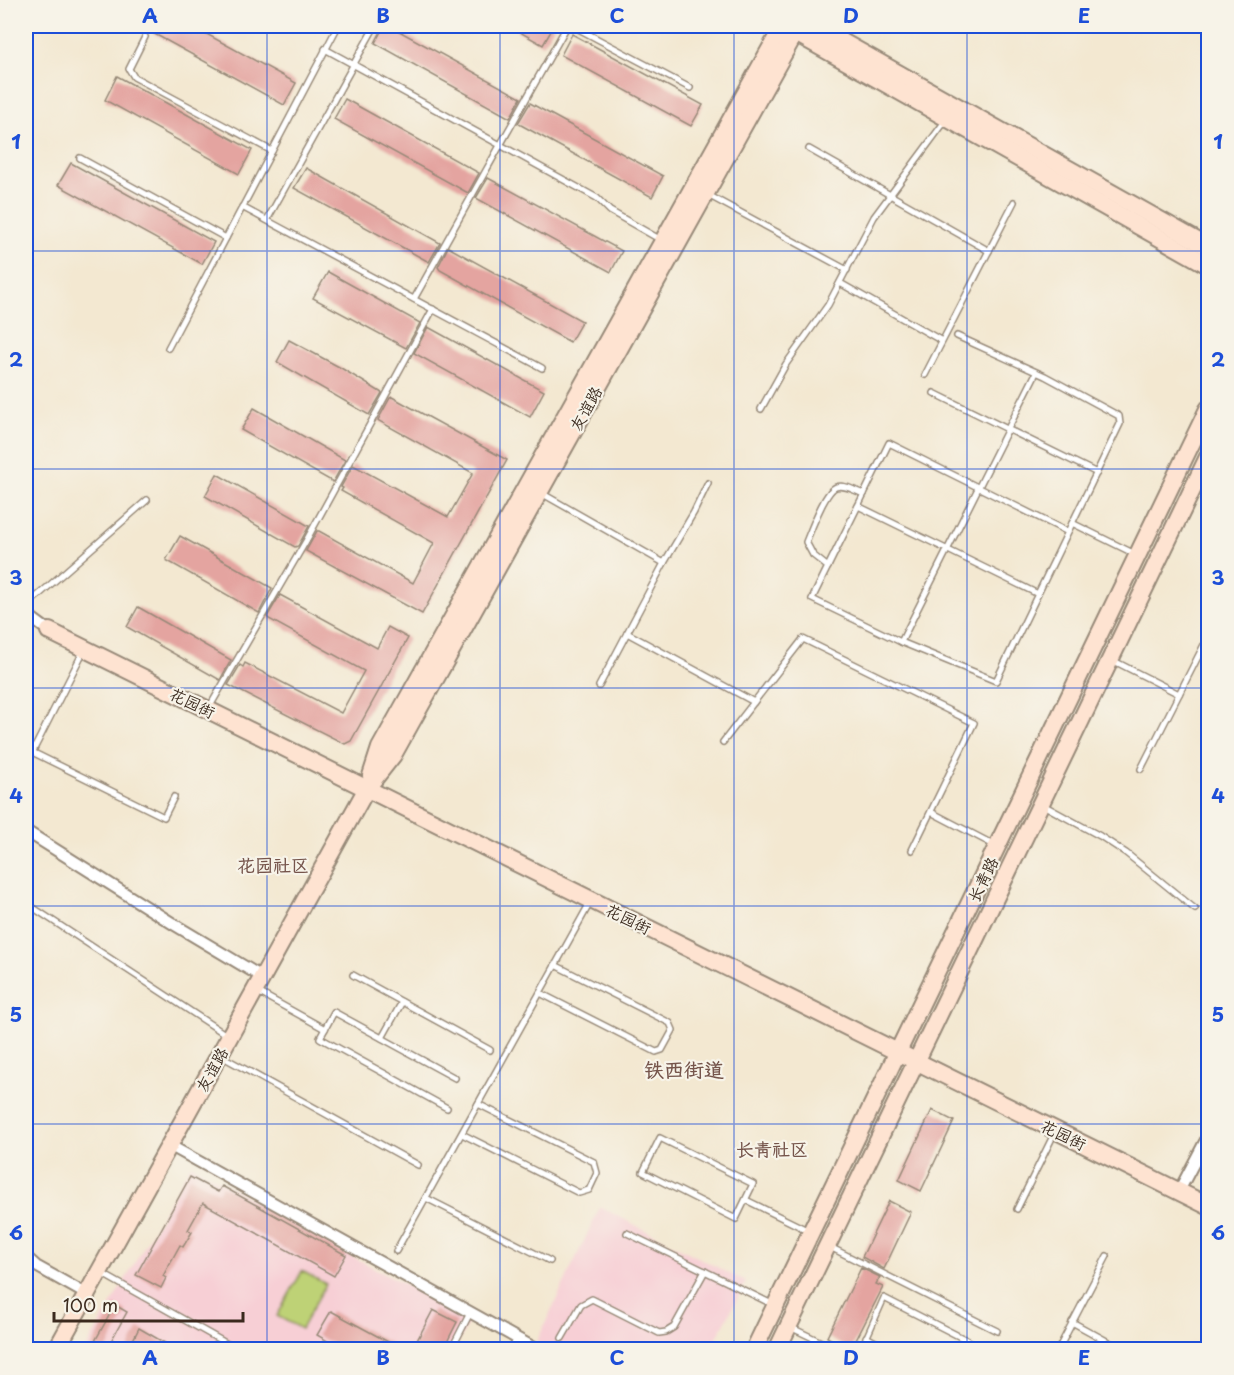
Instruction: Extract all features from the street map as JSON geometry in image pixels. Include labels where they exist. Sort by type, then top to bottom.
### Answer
[{"type":"street","points":[[814,26],[1209,247]]},
{"type":"street","points":[[788,27],[1209,265]]},
{"type":"street","name":"友谊路","points":[[56,1350],[367,788],[393,755],[705,193],[788,27]]},
{"type":"street","name":"友谊路","points":[[367,788],[380,748],[662,241],[788,27]]},
{"type":"street","name":"长青路","points":[[754,1350],[1209,409]]},
{"type":"street","name":"长青路","points":[[777,1350],[1209,457]]},
{"type":"street","points":[[26,614],[49,631]]},
{"type":"street","name":"花园街","points":[[49,631],[1209,1206]]},
{"type":"street","points":[[26,831],[175,926],[258,983]]},
{"type":"street","points":[[1179,1191],[1209,1136]]},
{"type":"street","points":[[169,1145],[538,1350]]},
{"type":"street","points":[[26,1257],[36,1266],[86,1294]]},
{"type":"lane","points":[[168,348],[338,26]]},
{"type":"lane","points":[[267,220],[375,26]]},
{"type":"lane","points":[[414,299],[567,26]]},
{"type":"lane","points":[[573,26],[690,88]]},
{"type":"lane","points":[[145,37],[129,69],[134,77],[272,151]]},
{"type":"lane","points":[[326,49],[597,198],[610,211],[662,241]]},
{"type":"lane","points":[[761,409],[786,364],[828,305],[874,217],[947,118]]},
{"type":"lane","points":[[809,149],[989,251]]},
{"type":"lane","points":[[80,158],[226,238]]},
{"type":"lane","points":[[705,193],[847,270]]},
{"type":"lane","points":[[925,375],[1014,202]]},
{"type":"lane","points":[[242,207],[542,368]]},
{"type":"lane","points":[[840,283],[942,341]]},
{"type":"lane","points":[[208,710],[306,541],[433,309]]},
{"type":"lane","points":[[957,336],[1036,373],[1119,416],[1120,424],[1097,473],[996,681],[901,642],[812,598],[889,443],[1068,532]]},
{"type":"lane","points":[[901,642],[1036,373]]},
{"type":"lane","points":[[934,393],[1097,473]]},
{"type":"lane","points":[[599,686],[708,483]]},
{"type":"lane","points":[[828,567],[813,555],[806,542],[829,492],[836,487],[844,486],[864,494]]},
{"type":"lane","points":[[539,492],[664,563]]},
{"type":"lane","points":[[26,606],[147,500]]},
{"type":"lane","points":[[858,506],[1038,594]]},
{"type":"lane","points":[[1072,523],[1138,555]]},
{"type":"lane","points":[[627,633],[754,702]]},
{"type":"lane","points":[[1142,769],[1209,637]]},
{"type":"lane","points":[[723,742],[803,639],[974,723],[912,850]]},
{"type":"lane","points":[[32,753],[85,649]]},
{"type":"lane","points":[[1111,660],[1179,694]]},
{"type":"lane","points":[[26,749],[164,817],[174,797]]},
{"type":"lane","points":[[1041,804],[1126,853],[1195,909]]},
{"type":"lane","points":[[930,812],[997,847]]},
{"type":"lane","points":[[396,1251],[592,900]]},
{"type":"lane","points":[[26,903],[229,1036]]},
{"type":"lane","points":[[540,993],[656,1052],[662,1050],[673,1030],[670,1023],[555,965]]},
{"type":"lane","points":[[353,975],[490,1050]]},
{"type":"lane","points":[[258,983],[325,1029]]},
{"type":"lane","points":[[382,1038],[402,1002]]},
{"type":"lane","points":[[447,1108],[320,1038],[334,1012],[455,1078]]},
{"type":"lane","points":[[219,1055],[418,1165]]},
{"type":"lane","points":[[462,1134],[579,1193],[589,1190],[597,1173],[594,1162],[478,1104]]},
{"type":"lane","points":[[1017,1209],[1056,1130]]},
{"type":"lane","points":[[660,1138],[753,1184],[746,1200],[736,1219],[643,1172],[660,1138]]},
{"type":"lane","points":[[426,1198],[550,1261]]},
{"type":"lane","points":[[746,1200],[811,1232]]},
{"type":"lane","points":[[627,1233],[776,1305]]},
{"type":"lane","points":[[827,1246],[997,1331]]},
{"type":"lane","points":[[1058,1350],[1107,1256]]},
{"type":"lane","points":[[562,1338],[581,1305],[592,1299],[659,1333],[666,1332],[674,1327],[705,1271]]},
{"type":"lane","points":[[99,1272],[238,1350]]},
{"type":"lane","points":[[861,1350],[884,1298],[986,1350]]},
{"type":"lane","points":[[451,1350],[470,1313]]},
{"type":"lane","points":[[1072,1322],[1123,1350]]},
{"type":"lane","points":[[789,1326],[838,1350]]},
{"type":"lane","points":[[866,1337],[891,1350]]},
{"type":"lane","points":[[511,1350],[517,1338]]},
{"type":"shaded area","points":[[191,1164],[357,1259],[471,1318],[455,1349],[85,1350]]},
{"type":"shaded area","points":[[600,1207],[746,1282],[711,1349],[549,1350],[536,1343]]},
{"type":"green space","points":[[302,1271],[326,1284],[301,1329],[277,1316]]},
{"type":"building","points":[[140,26],[192,26],[296,83],[284,105]]},
{"type":"building","points":[[384,26],[390,26],[521,98],[510,118],[375,43]]},
{"type":"building","points":[[509,26],[554,26],[543,45]]},
{"type":"building","points":[[572,34],[703,105],[691,126],[561,55]]},
{"type":"building","points":[[117,76],[252,150],[239,174],[105,100]]},
{"type":"building","points":[[345,99],[479,173],[468,193],[334,119]]},
{"type":"building","points":[[530,103],[663,176],[652,197],[518,123]]},
{"type":"building","points":[[71,163],[214,242],[202,264],[58,185]]},
{"type":"building","points":[[306,168],[440,243],[429,262],[294,188]]},
{"type":"building","points":[[488,178],[622,251],[611,272],[476,198]]},
{"type":"building","points":[[448,247],[582,321],[570,342],[440,270],[438,267]]},
{"type":"building","points":[[328,272],[420,323],[406,348],[313,298]]},
{"type":"building","points":[[428,327],[544,391],[530,417],[414,353]]},
{"type":"building","points":[[289,340],[382,393],[369,415],[277,362]]},
{"type":"building","points":[[392,397],[507,460],[422,614],[306,551],[319,531],[413,583],[434,543],[341,491],[353,465],[448,517],[473,473],[379,421]]},
{"type":"building","points":[[254,408],[345,460],[333,482],[241,430]]},
{"type":"building","points":[[217,474],[309,526],[298,546],[295,547],[205,496]]},
{"type":"building","points":[[180,536],[272,588],[259,613],[166,560]]},
{"type":"building","points":[[280,595],[377,648],[388,627],[408,638],[351,741],[345,744],[228,685],[240,665],[243,667],[245,663],[341,713],[364,671],[269,619],[267,617]]},
{"type":"building","points":[[138,607],[231,660],[220,680],[127,627]]},
{"type":"building","points":[[932,1110],[954,1121],[921,1191],[899,1180]]},
{"type":"building","points":[[190,1177],[218,1192],[222,1186],[346,1255],[334,1276],[203,1203],[188,1230],[192,1232],[183,1247],[180,1245],[163,1276],[166,1278],[161,1288],[136,1275]]},
{"type":"building","points":[[889,1201],[911,1212],[884,1269],[862,1257]]},
{"type":"building","points":[[861,1268],[880,1277],[876,1284],[883,1287],[851,1350],[827,1337]]},
{"type":"building","points":[[115,1305],[127,1312],[106,1350],[90,1350]]},
{"type":"building","points":[[433,1310],[457,1322],[443,1350],[412,1350]]},
{"type":"building","points":[[331,1311],[403,1350],[343,1350],[317,1335]]},
{"type":"building","points":[[139,1328],[177,1350],[128,1350]]},
{"type":"district","name":"花园社区","points":[[273,864]]},
{"type":"district","name":"铁西街道","points":[[684,1069]]},
{"type":"district","name":"长青社区","points":[[772,1148]]}]
